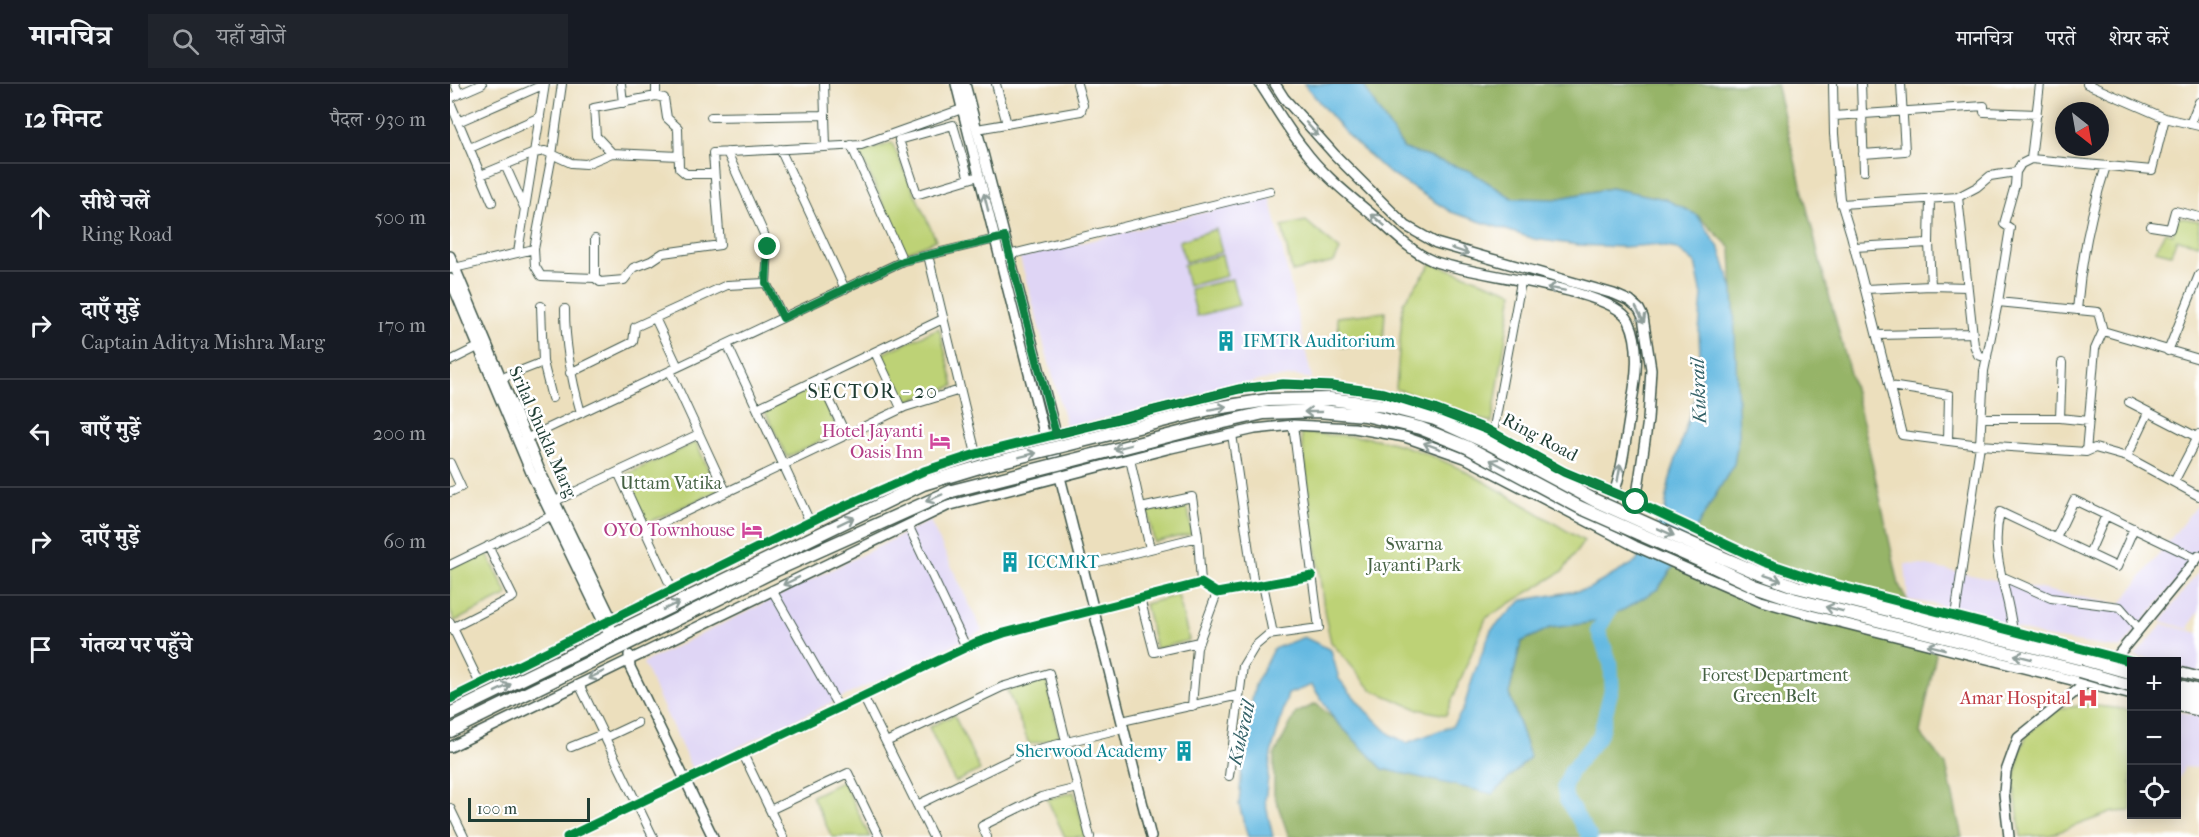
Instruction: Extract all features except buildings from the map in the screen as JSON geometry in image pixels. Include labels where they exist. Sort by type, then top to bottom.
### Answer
[{"type":"highway","name":"Ring Road","points":[[450,714],[923,483],[1199,412],[1268,400],[1330,399],[1385,406],[1435,419],[1488,443],[1591,505]]},
{"type":"highway","points":[[450,731],[776,570],[952,491],[1211,424],[1264,413],[1318,411],[1365,416],[1420,429],[1467,447],[1755,586],[1793,599],[2127,689]]},
{"type":"highway","points":[[1713,566],[1756,572],[1797,587],[2127,673]]},
{"type":"highway","points":[[2181,686],[2199,691]]},
{"type":"highway","points":[[2181,698],[2199,702]]},
{"type":"street","points":[[455,84],[459,94]]},
{"type":"street","points":[[450,98],[482,84]]},
{"type":"street","points":[[518,252],[545,84]]},
{"type":"street","points":[[458,122],[545,84]]},
{"type":"street","points":[[562,84],[552,155],[534,249],[535,266],[541,276],[595,278],[600,282],[624,280],[633,268],[663,253],[720,244],[713,153],[861,145],[962,109]]},
{"type":"street","points":[[621,84],[623,103]]},
{"type":"street","points":[[656,84],[656,96]]},
{"type":"street","points":[[824,84],[826,147]]},
{"type":"street","points":[[956,84],[979,176],[1000,238],[1056,434],[1056,461],[1059,477],[1151,837]]},
{"type":"street","points":[[965,84],[1000,238]]},
{"type":"street","points":[[996,84],[1007,124]]},
{"type":"street","points":[[977,129],[1081,111],[1083,105],[1077,84]]},
{"type":"street","points":[[1260,84],[1304,150],[1337,184],[1402,242],[1432,261],[1521,282],[1581,293],[1620,310],[1629,320],[1635,344],[1635,384],[1616,494],[1600,528]]},
{"type":"street","points":[[1275,84],[1284,98],[1335,155],[1406,226],[1436,243],[1614,294],[1630,301],[1639,309],[1646,327],[1651,369],[1648,420],[1636,502],[1622,539]]},
{"type":"street","points":[[1833,84],[1841,204],[1902,435],[1980,445],[2086,452],[2095,448],[2127,457],[2199,496]]},
{"type":"street","points":[[1861,84],[1864,171]]},
{"type":"street","points":[[1863,154],[1905,151],[1901,84]]},
{"type":"street","points":[[2031,159],[2040,84]]},
{"type":"street","points":[[2087,84],[2165,118],[2199,126]]},
{"type":"street","points":[[612,153],[596,136],[594,108],[656,96],[664,98],[667,118],[678,128],[679,168],[686,174],[714,174]]},
{"type":"street","points":[[450,102],[492,201]]},
{"type":"street","points":[[2190,124],[2199,102]]},
{"type":"street","points":[[1834,116],[1984,106],[1984,112],[2037,114]]},
{"type":"street","points":[[711,117],[825,115]]},
{"type":"street","points":[[470,148],[540,117]]},
{"type":"street","points":[[1955,616],[1980,445],[1987,358],[2010,228],[2004,224],[2015,185],[2016,172],[2021,164],[2031,159],[2152,170],[2165,118]]},
{"type":"street","points":[[969,179],[953,125],[898,140],[917,194],[969,179],[979,176]]},
{"type":"street","points":[[851,145],[903,261]]},
{"type":"street","points":[[780,149],[845,289]]},
{"type":"street","points":[[481,175],[534,153],[545,151],[571,163],[586,164],[612,153],[679,156]]},
{"type":"street","points":[[727,152],[765,234],[768,247],[766,283],[783,318]]},
{"type":"street","points":[[505,165],[525,208]]},
{"type":"street","points":[[2077,310],[2081,269],[2096,197],[2106,166]]},
{"type":"street","points":[[1841,204],[1958,197],[1977,188],[1990,176],[2016,172]]},
{"type":"street","points":[[1005,256],[1270,191]]},
{"type":"street","points":[[1958,197],[1972,333],[1978,355],[1987,358]]},
{"type":"street","points":[[1930,198],[1931,286]]},
{"type":"street","points":[[2151,226],[2170,229],[2175,211],[2199,217]]},
{"type":"street","points":[[595,238],[595,278]]},
{"type":"street","points":[[522,440],[903,261],[1000,238]]},
{"type":"street","points":[[1854,247],[1929,243]]},
{"type":"street","points":[[452,269],[534,249]]},
{"type":"street","points":[[928,255],[976,454]]},
{"type":"street","name":"Srilal Shukla Marg","points":[[450,256],[452,269],[522,440],[614,634]]},
{"type":"street","points":[[1005,256],[1045,437],[1056,461]]},
{"type":"street","points":[[2168,351],[2199,275]]},
{"type":"street","name":"Srilal Shukla Marg","points":[[450,279],[482,345]]},
{"type":"street","points":[[1493,433],[1521,282]]},
{"type":"street","points":[[570,373],[633,342],[635,327],[727,285],[766,283]]},
{"type":"street","points":[[1865,289],[1967,287]]},
{"type":"street","points":[[1998,302],[2098,312],[2103,331],[2095,349],[2086,452]]},
{"type":"street","points":[[541,306],[543,362],[552,398]]},
{"type":"street","points":[[565,309],[565,338],[570,373],[581,413]]},
{"type":"street","points":[[655,318],[699,434],[726,492]]},
{"type":"street","points":[[757,408],[943,319]]},
{"type":"street","points":[[2103,331],[2199,359]]},
{"type":"street","points":[[1877,335],[1972,333]]},
{"type":"street","points":[[727,344],[810,522]]},
{"type":"street","points":[[450,361],[482,345]]},
{"type":"street","points":[[875,352],[902,408]]},
{"type":"street","points":[[497,380],[543,362]]},
{"type":"street","points":[[2060,418],[2062,363]]},
{"type":"street","points":[[819,378],[846,435]]},
{"type":"street","name":"Ring Road","points":[[450,699],[810,522],[924,471],[976,454],[1239,389],[1283,384],[1332,386],[1383,393],[1434,409],[1493,433],[1564,472],[1636,502],[1764,562],[1823,582],[2127,661]]},
{"type":"street","points":[[1890,386],[1948,395],[1948,441]]},
{"type":"street","points":[[645,531],[902,408],[960,390]]},
{"type":"street","points":[[2129,402],[2198,436],[2174,482]]},
{"type":"street","points":[[2127,457],[2148,412]]},
{"type":"street","points":[[1982,418],[2060,418],[2089,421]]},
{"type":"street","points":[[1229,776],[1243,666],[1255,646],[1268,635],[1319,628],[1293,425]]},
{"type":"street","points":[[450,747],[947,506],[1232,434],[1293,425],[1354,428],[1405,437],[1465,458],[1635,546],[1713,566],[1761,601],[2084,684],[2127,690]]},
{"type":"street","points":[[551,503],[699,434]]},
{"type":"street","points":[[1232,434],[1254,586]]},
{"type":"street","points":[[1130,459],[1150,549]]},
{"type":"street","points":[[450,463],[462,487],[450,492]]},
{"type":"street","points":[[618,472],[672,589]]},
{"type":"street","points":[[1141,508],[1192,497],[1198,537],[1201,583]]},
{"type":"street","points":[[2009,837],[2004,793],[2006,771],[2018,738],[2115,658],[2198,557],[2074,500],[2056,538]]},
{"type":"street","points":[[2013,632],[1995,546],[1996,528],[2001,512],[2116,567],[2134,528]]},
{"type":"street","points":[[450,565],[556,514]]},
{"type":"street","points":[[2089,554],[2106,515]]},
{"type":"street","points":[[908,525],[966,647]]},
{"type":"street","points":[[1082,566],[1198,537]]},
{"type":"street","points":[[480,684],[451,626],[513,597],[488,546]]},
{"type":"street","points":[[567,837],[966,647],[1004,633],[1201,583],[1217,593],[1312,576]]},
{"type":"street","points":[[2001,576],[2051,598],[2120,607],[2139,629]]},
{"type":"street","points":[[1263,585],[1273,634]]},
{"type":"street","points":[[772,590],[839,708]]},
{"type":"street","points":[[1192,706],[1199,642],[1217,593]]},
{"type":"street","points":[[1140,598],[1154,652],[1199,642]]},
{"type":"street","points":[[621,647],[713,837]]},
{"type":"street","points":[[2181,672],[2199,677]]},
{"type":"street","points":[[886,742],[1002,687],[1050,673],[1090,837]]},
{"type":"street","points":[[579,684],[652,837]]},
{"type":"street","points":[[917,806],[1026,752],[1239,695]]},
{"type":"street","points":[[863,696],[933,837]]},
{"type":"street","points":[[2181,707],[2199,711]]},
{"type":"street","points":[[571,747],[637,723]]},
{"type":"street","points":[[743,754],[783,837]]},
{"type":"street","points":[[770,810],[848,773],[879,837]]},
{"type":"street","points":[[987,837],[982,826],[1041,797],[1078,788]]},
{"type":"street","points":[[450,808],[464,837]]},
{"type":"shaded area","points":[[1270,196],[1312,379],[1295,376],[1262,380],[1067,428],[1020,258]]},
{"type":"shaded area","points":[[2199,502],[2199,554],[2121,649],[2045,637],[1934,604],[1908,600],[1905,564],[1921,565],[2120,605]]},
{"type":"shaded area","points":[[930,521],[982,631],[692,769],[643,663]]},
{"type":"shaded area","points":[[2199,571],[2199,612],[2189,626],[2191,630],[2161,621]]},
{"type":"shaded area","points":[[2163,624],[2199,633],[2199,673],[2181,668],[2181,657],[2135,656]]},
{"type":"shaded area","points":[[2181,712],[2199,716],[2199,768],[2184,767],[2181,774]]},
{"type":"green space","name":"Forest Department Green Belt","points":[[1363,84],[1776,84],[1864,426],[1899,585],[1936,654],[1920,733],[1946,765],[1962,837],[1289,837],[1274,794],[1274,756],[1296,713],[1316,704],[1383,769],[1530,757],[1509,694],[1521,642],[1550,628],[1589,623],[1658,589],[1734,464],[1739,434],[1731,248],[1697,215],[1665,199],[1611,188],[1555,199],[1512,198],[1470,171],[1404,149]]},
{"type":"green space","points":[[892,143],[936,240],[905,253],[860,153]]},
{"type":"green space","points":[[2177,217],[2199,221],[2199,244],[2177,239],[2171,254],[2155,250],[2165,232],[2173,234]]},
{"type":"green space","points":[[1306,221],[1340,250],[1334,262],[1292,272],[1282,226]]},
{"type":"green space","points":[[1216,229],[1222,252],[1185,262],[1179,241]]},
{"type":"green space","points":[[1222,255],[1227,276],[1188,286],[1183,265]]},
{"type":"green space","points":[[1432,263],[1513,292],[1492,423],[1396,389],[1403,303]]},
{"type":"green space","points":[[1232,279],[1239,305],[1197,316],[1190,289]]},
{"type":"green space","points":[[1385,312],[1383,344],[1341,347],[1337,317]]},
{"type":"green space","points":[[939,328],[954,386],[904,402],[882,354]]},
{"type":"green space","points":[[816,384],[839,432],[787,457],[764,409]]},
{"type":"green space","name":"Swarna Jayanti Park","points":[[1301,433],[1370,438],[1398,444],[1426,454],[1481,480],[1584,541],[1563,571],[1486,618],[1446,715],[1417,709],[1372,690],[1331,642],[1325,616]]},
{"type":"green space","name":"Uttam Vatika","points":[[696,442],[718,491],[647,523],[625,475]]},
{"type":"green space","points":[[1187,502],[1192,534],[1154,542],[1148,511]]},
{"type":"green space","points":[[486,551],[508,595],[455,621],[450,611],[450,568]]},
{"type":"green space","points":[[1178,595],[1189,640],[1156,649],[1145,604]]},
{"type":"green space","points":[[1046,679],[1060,738],[1029,744],[1007,690]]},
{"type":"green space","points":[[2088,705],[2127,710],[2127,811],[2113,812],[2050,835],[2021,837],[2014,785],[2020,752],[2027,734],[2060,708]]},
{"type":"green space","points":[[954,715],[980,770],[955,782],[929,727]]},
{"type":"green space","points":[[843,781],[870,837],[832,837],[812,796]]},
{"type":"green space","points":[[1074,792],[1086,837],[1065,837],[1047,799]]},
{"type":"water","name":"Kukrail","points":[[1304,84],[1363,84],[1404,149],[1470,171],[1512,198],[1555,199],[1611,188],[1665,199],[1697,215],[1720,249],[1733,290],[1739,434],[1734,464],[1658,589],[1625,609],[1589,623],[1550,628],[1521,642],[1509,694],[1530,757],[1493,794],[1383,769],[1334,719],[1312,685],[1288,694],[1271,754],[1265,801],[1273,837],[1248,837],[1239,805],[1244,740],[1255,685],[1273,649],[1304,637],[1331,650],[1339,679],[1365,710],[1391,735],[1407,743],[1452,726],[1463,710],[1491,630],[1523,600],[1588,589],[1636,562],[1665,510],[1669,482],[1701,377],[1699,332],[1702,295],[1695,263],[1677,249],[1653,245],[1623,247],[1578,245],[1534,239],[1451,212],[1386,171],[1347,135]]},
{"type":"waterway","points":[[1590,837],[1566,799],[1564,787],[1571,771],[1600,735],[1612,687],[1611,665],[1598,630],[1615,601]]},
{"type":"cycle path","points":[[450,699],[826,514],[924,471],[976,454],[1239,389],[1283,384],[1332,386],[1383,393],[1434,409],[1488,430],[1564,472],[1636,502],[1764,562],[1823,582],[2127,660]]},
{"type":"cycle path","points":[[567,837],[975,643],[1004,633],[1201,583],[1217,593],[1312,576]]},
{"type":"place","name":"IFMTR Auditorium","points":[[1226,341]]},
{"type":"place","name":"Hotel Jayanti Oasis Inn","points":[[940,441]]},
{"type":"place","name":"OYO Townhouse","points":[[752,530]]},
{"type":"place","name":"ICCMRT","points":[[1010,562]]},
{"type":"place","name":"Amar Hospital","points":[[2088,698]]},
{"type":"place","name":"Sherwood Academy","points":[[1184,751]]},
{"type":"district","name":"SECTOR - 20","points":[[873,391]]},
{"type":"route","points":[[768,247],[766,283],[783,318],[903,261],[1005,237],[1056,434],[1239,389],[1283,384],[1332,386],[1383,393],[1434,409],[1488,430],[1564,472],[1636,502]]}]
